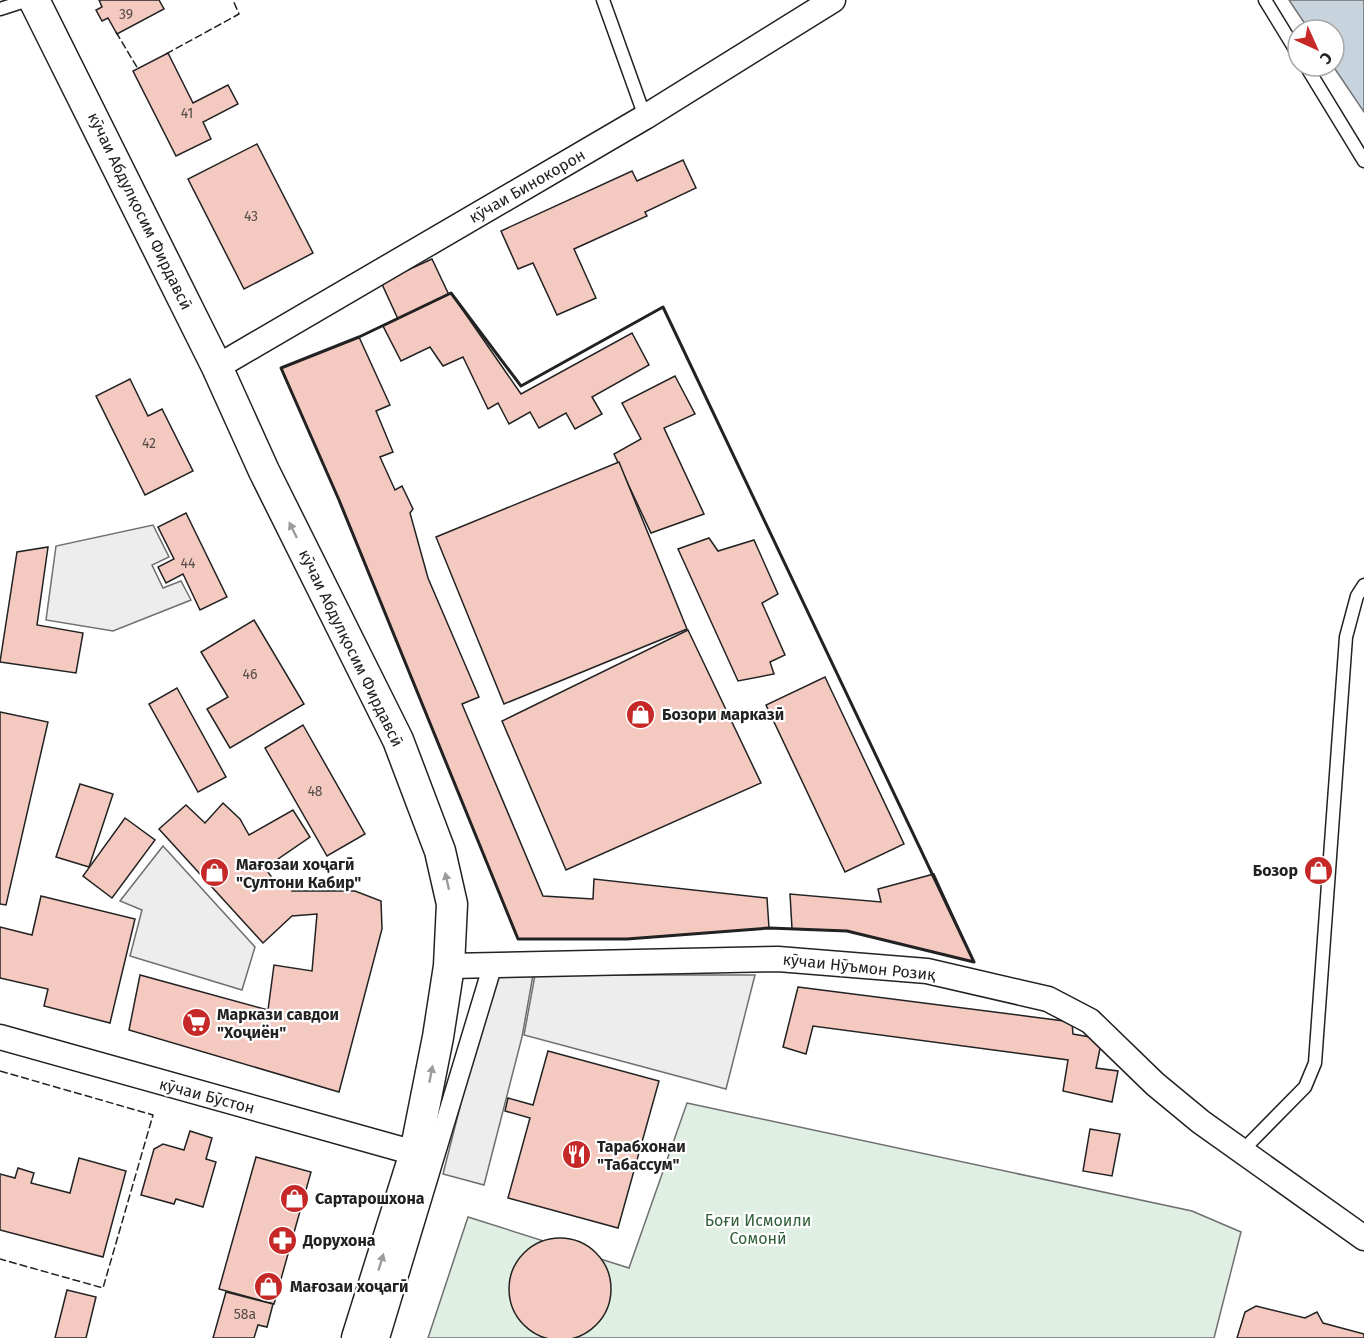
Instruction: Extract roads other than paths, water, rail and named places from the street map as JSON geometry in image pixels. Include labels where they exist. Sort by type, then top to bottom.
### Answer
[{"type":"street","name":"кӯчаи Абдулқосим Фирдавсӣ","points":[[34,0],[217,367],[264,471],[398,740],[442,861],[452,904],[450,966],[415,1153],[357,1338]]},
{"type":"street","name":"кӯчаи Бинокорон","points":[[217,367],[645,117],[834,0]]},
{"type":"street","name":"кӯчаи Нӯъмон Розиқ","points":[[450,966],[778,959],[927,971],[1048,999],[1090,1021],[1155,1084],[1240,1153],[1364,1238]]},
{"type":"street","points":[[380,1338],[493,964]]},
{"type":"street","name":"кӯчаи Бӯстон","points":[[0,1037],[415,1153]]},
{"type":"lane","points":[[0,9],[28,0]]},
{"type":"lane","points":[[603,0],[645,117]]},
{"type":"lane","points":[[1265,0],[1286,34]]},
{"type":"lane","points":[[1313,78],[1364,161]]},
{"type":"lane","points":[[1240,1153],[1305,1088],[1315,1063],[1346,637],[1357,596],[1364,585]]},
{"type":"place","name":"Бозори марказӣ","points":[[641,714]]},
{"type":"place","name":"Бозор","points":[[1319,870]]},
{"type":"place","name":"Мағозаи хоҷагӣ \"Султони Кабир\"","points":[[215,873]]},
{"type":"place","name":"Маркази савдои \"Хоҷиён\"","points":[[196,1023]]},
{"type":"place","name":"Тарабхонаи \"Табассум\"","points":[[576,1155]]},
{"type":"place","name":"Сартарошхона","points":[[294,1198]]},
{"type":"place","name":"Дорухона","points":[[282,1240]]},
{"type":"place","name":"Мағозаи хоҷагӣ","points":[[269,1286]]},
{"type":"park label","name":"Боғи Исмоили Сомонӣ","points":[[758,1229]]}]
